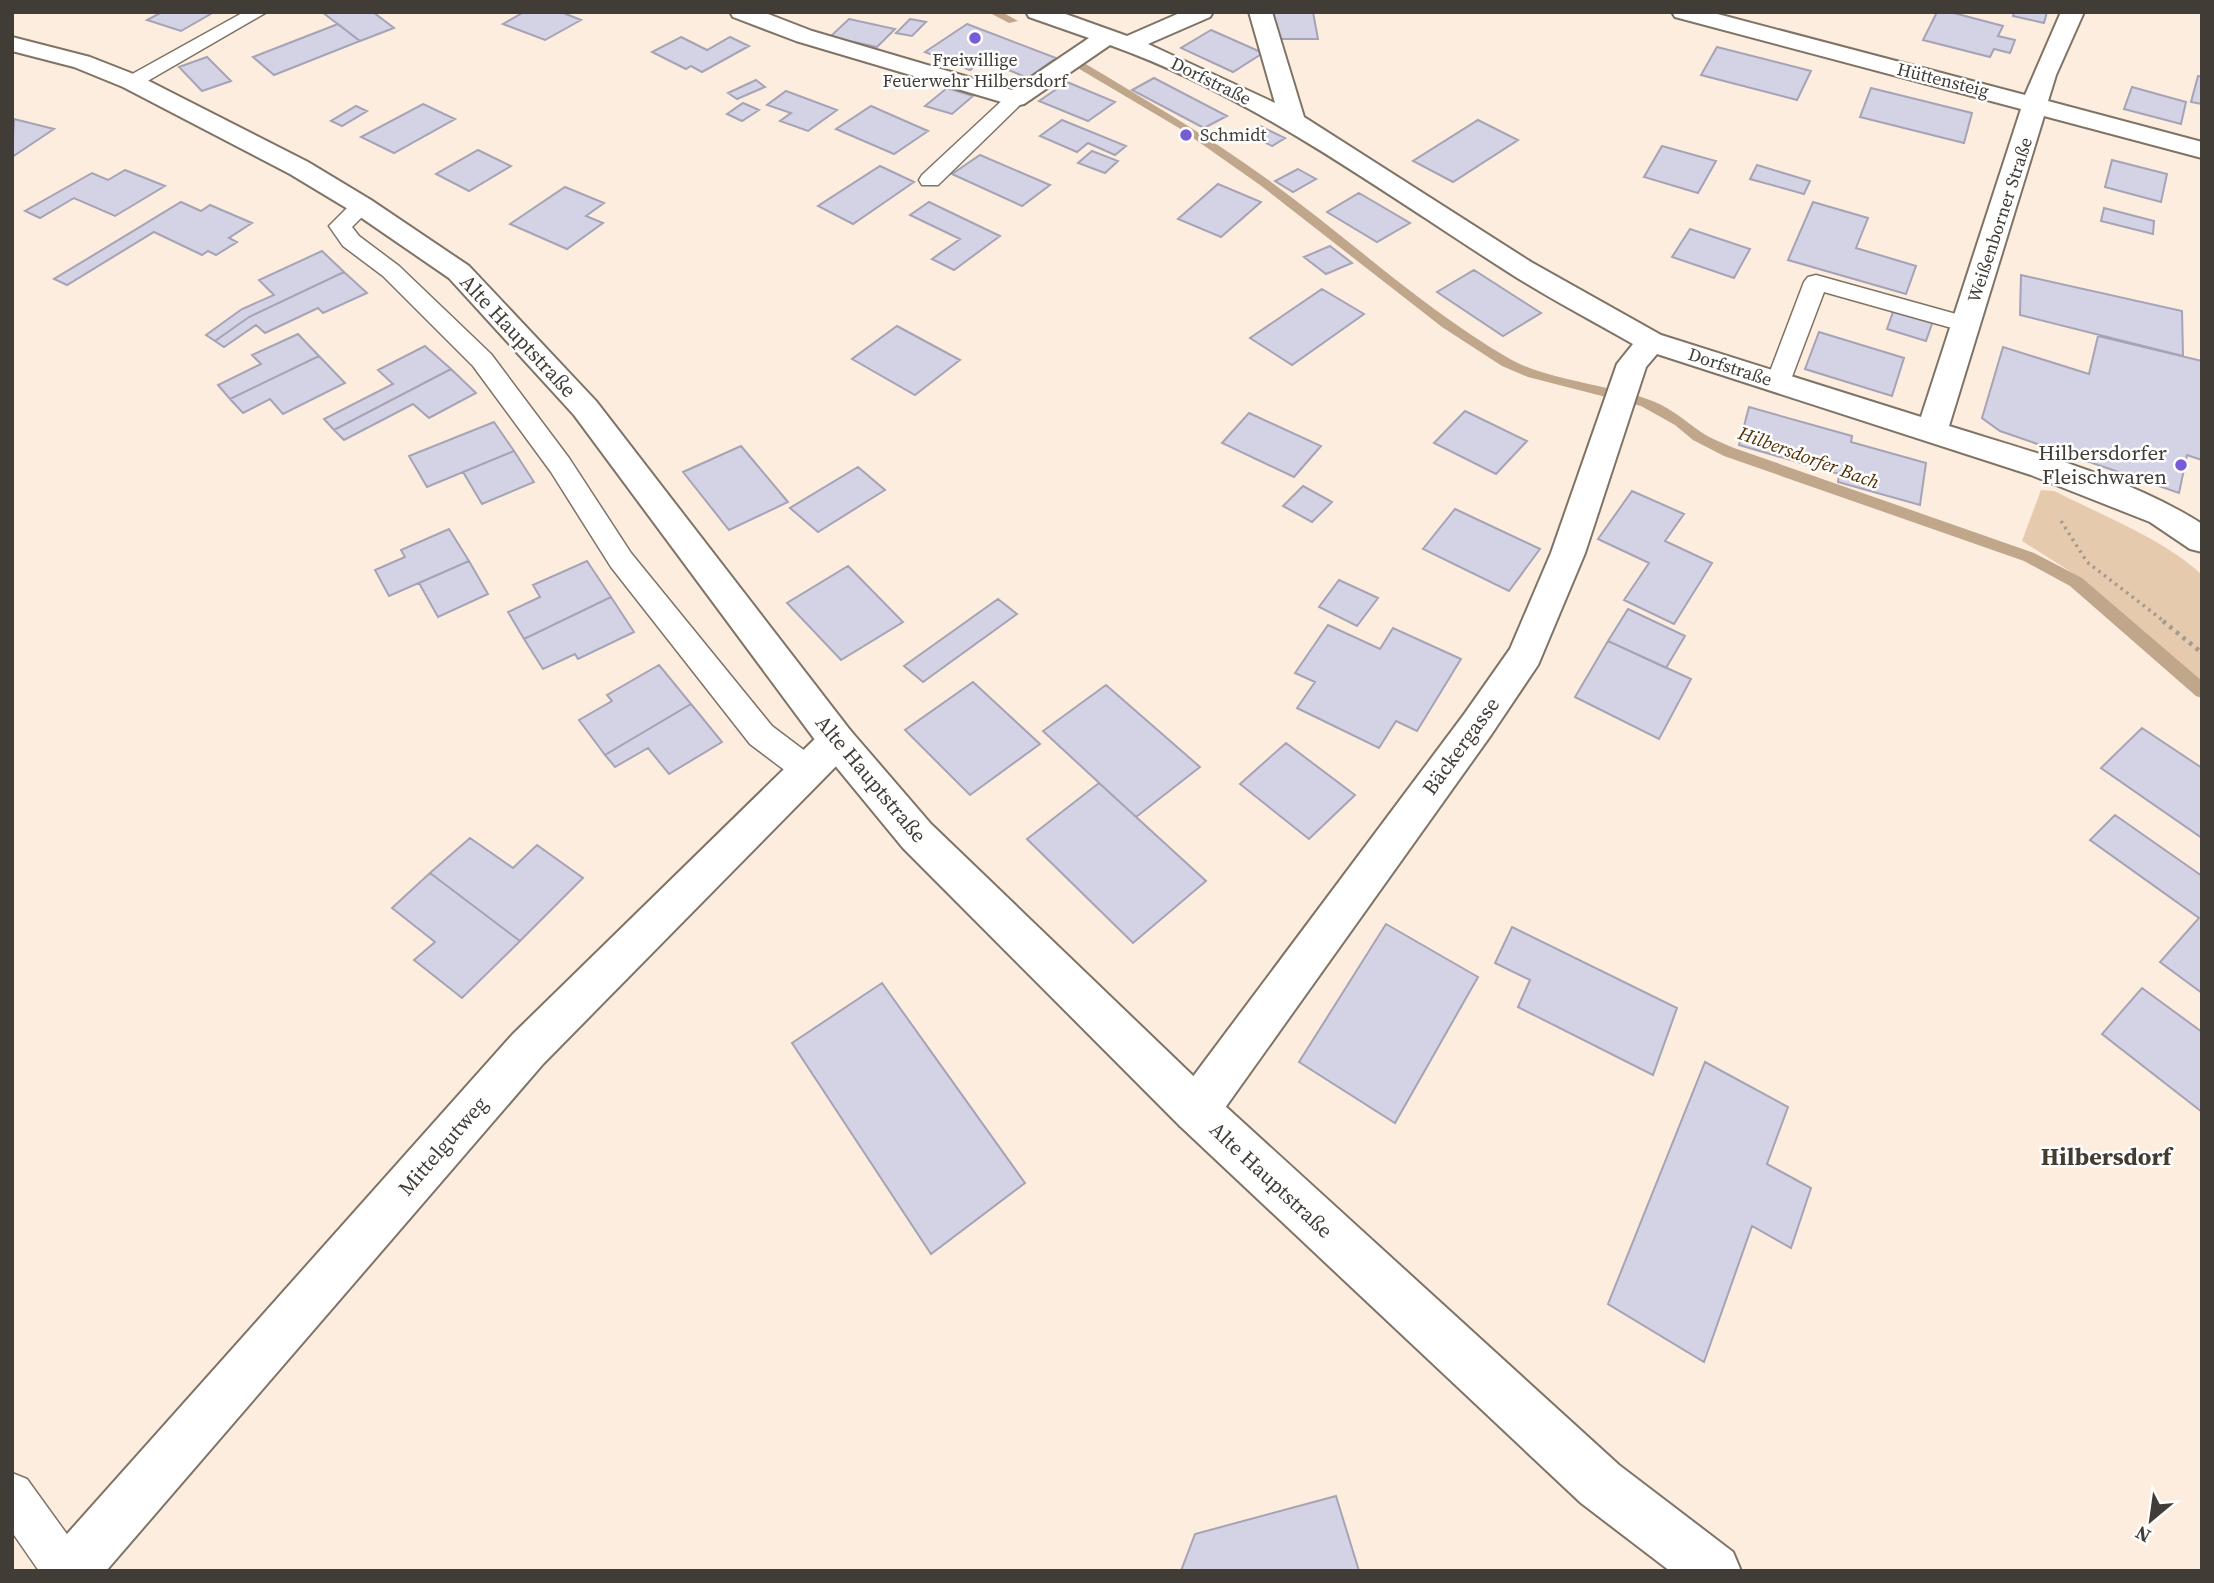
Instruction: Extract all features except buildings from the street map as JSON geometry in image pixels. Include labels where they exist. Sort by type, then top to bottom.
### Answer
[{"type":"street","points":[[741,12],[804,36],[1015,99],[1117,41]]},
{"type":"street","name":"Dorfstraße","points":[[1037,12],[1183,67],[1293,121],[1521,268],[1651,342],[2042,467],[2162,514],[2202,540]]},
{"type":"street","name":"Dorfstraße","points":[[1117,41],[1202,12]]},
{"type":"street","name":"Dorfstraße","points":[[1260,12],[1293,121]]},
{"type":"street","name":"Hüttensteig","points":[[1683,12],[2202,150]]},
{"type":"street","name":"Weißenborner Straße","points":[[1932,430],[2044,75],[2073,12]]},
{"type":"street","name":"Alte Hauptstraße","points":[[12,44],[82,62],[132,82],[299,168],[362,206],[459,272],[585,408],[821,755],[917,836],[1195,1110],[1600,1484],[1714,1571]]},
{"type":"street","name":"Bäckergasse","points":[[1195,1110],[1478,724],[1525,655],[1568,553],[1632,364],[1651,342]]},
{"type":"street","name":"Mittelgutweg","points":[[68,1571],[528,1049],[821,755]]},
{"type":"lane","points":[[132,82],[258,12]]},
{"type":"lane","points":[[930,180],[1015,99]]},
{"type":"lane","points":[[362,206],[340,226],[351,242],[391,271],[482,360],[560,465],[621,559],[761,735],[821,755]]},
{"type":"lane","points":[[1777,382],[1816,282],[1966,324]]},
{"type":"lane","points":[[12,1494],[68,1571]]},
{"type":"path","points":[[2042,467],[2041,491],[2087,562],[2120,585],[2202,653]]},
{"type":"shaded area","points":[[2041,490],[2054,491],[2131,528],[2170,550],[2202,575],[2202,682],[2079,577],[2022,541]]},
{"type":"waterway","name":"Hilbersdorfer Bach","points":[[993,12],[1013,21]]},
{"type":"waterway","name":"Hilbersdorfer Bach","points":[[1080,65],[1183,126],[1264,182],[1447,324],[1507,363],[1533,374],[1604,390],[1646,403],[1680,422],[1698,437],[1729,452],[2029,557],[2076,582],[2202,691]]},
{"type":"place","name":"Freiwillige Feuerwehr Hilbersdorf","points":[[975,38]]},
{"type":"place","name":"Schmidt","points":[[1186,135]]},
{"type":"place","name":"Hilbersdorfer Fleischwaren","points":[[2181,465]]},
{"type":"district","name":"Hilbersdorf","points":[[2106,1157]]}]
